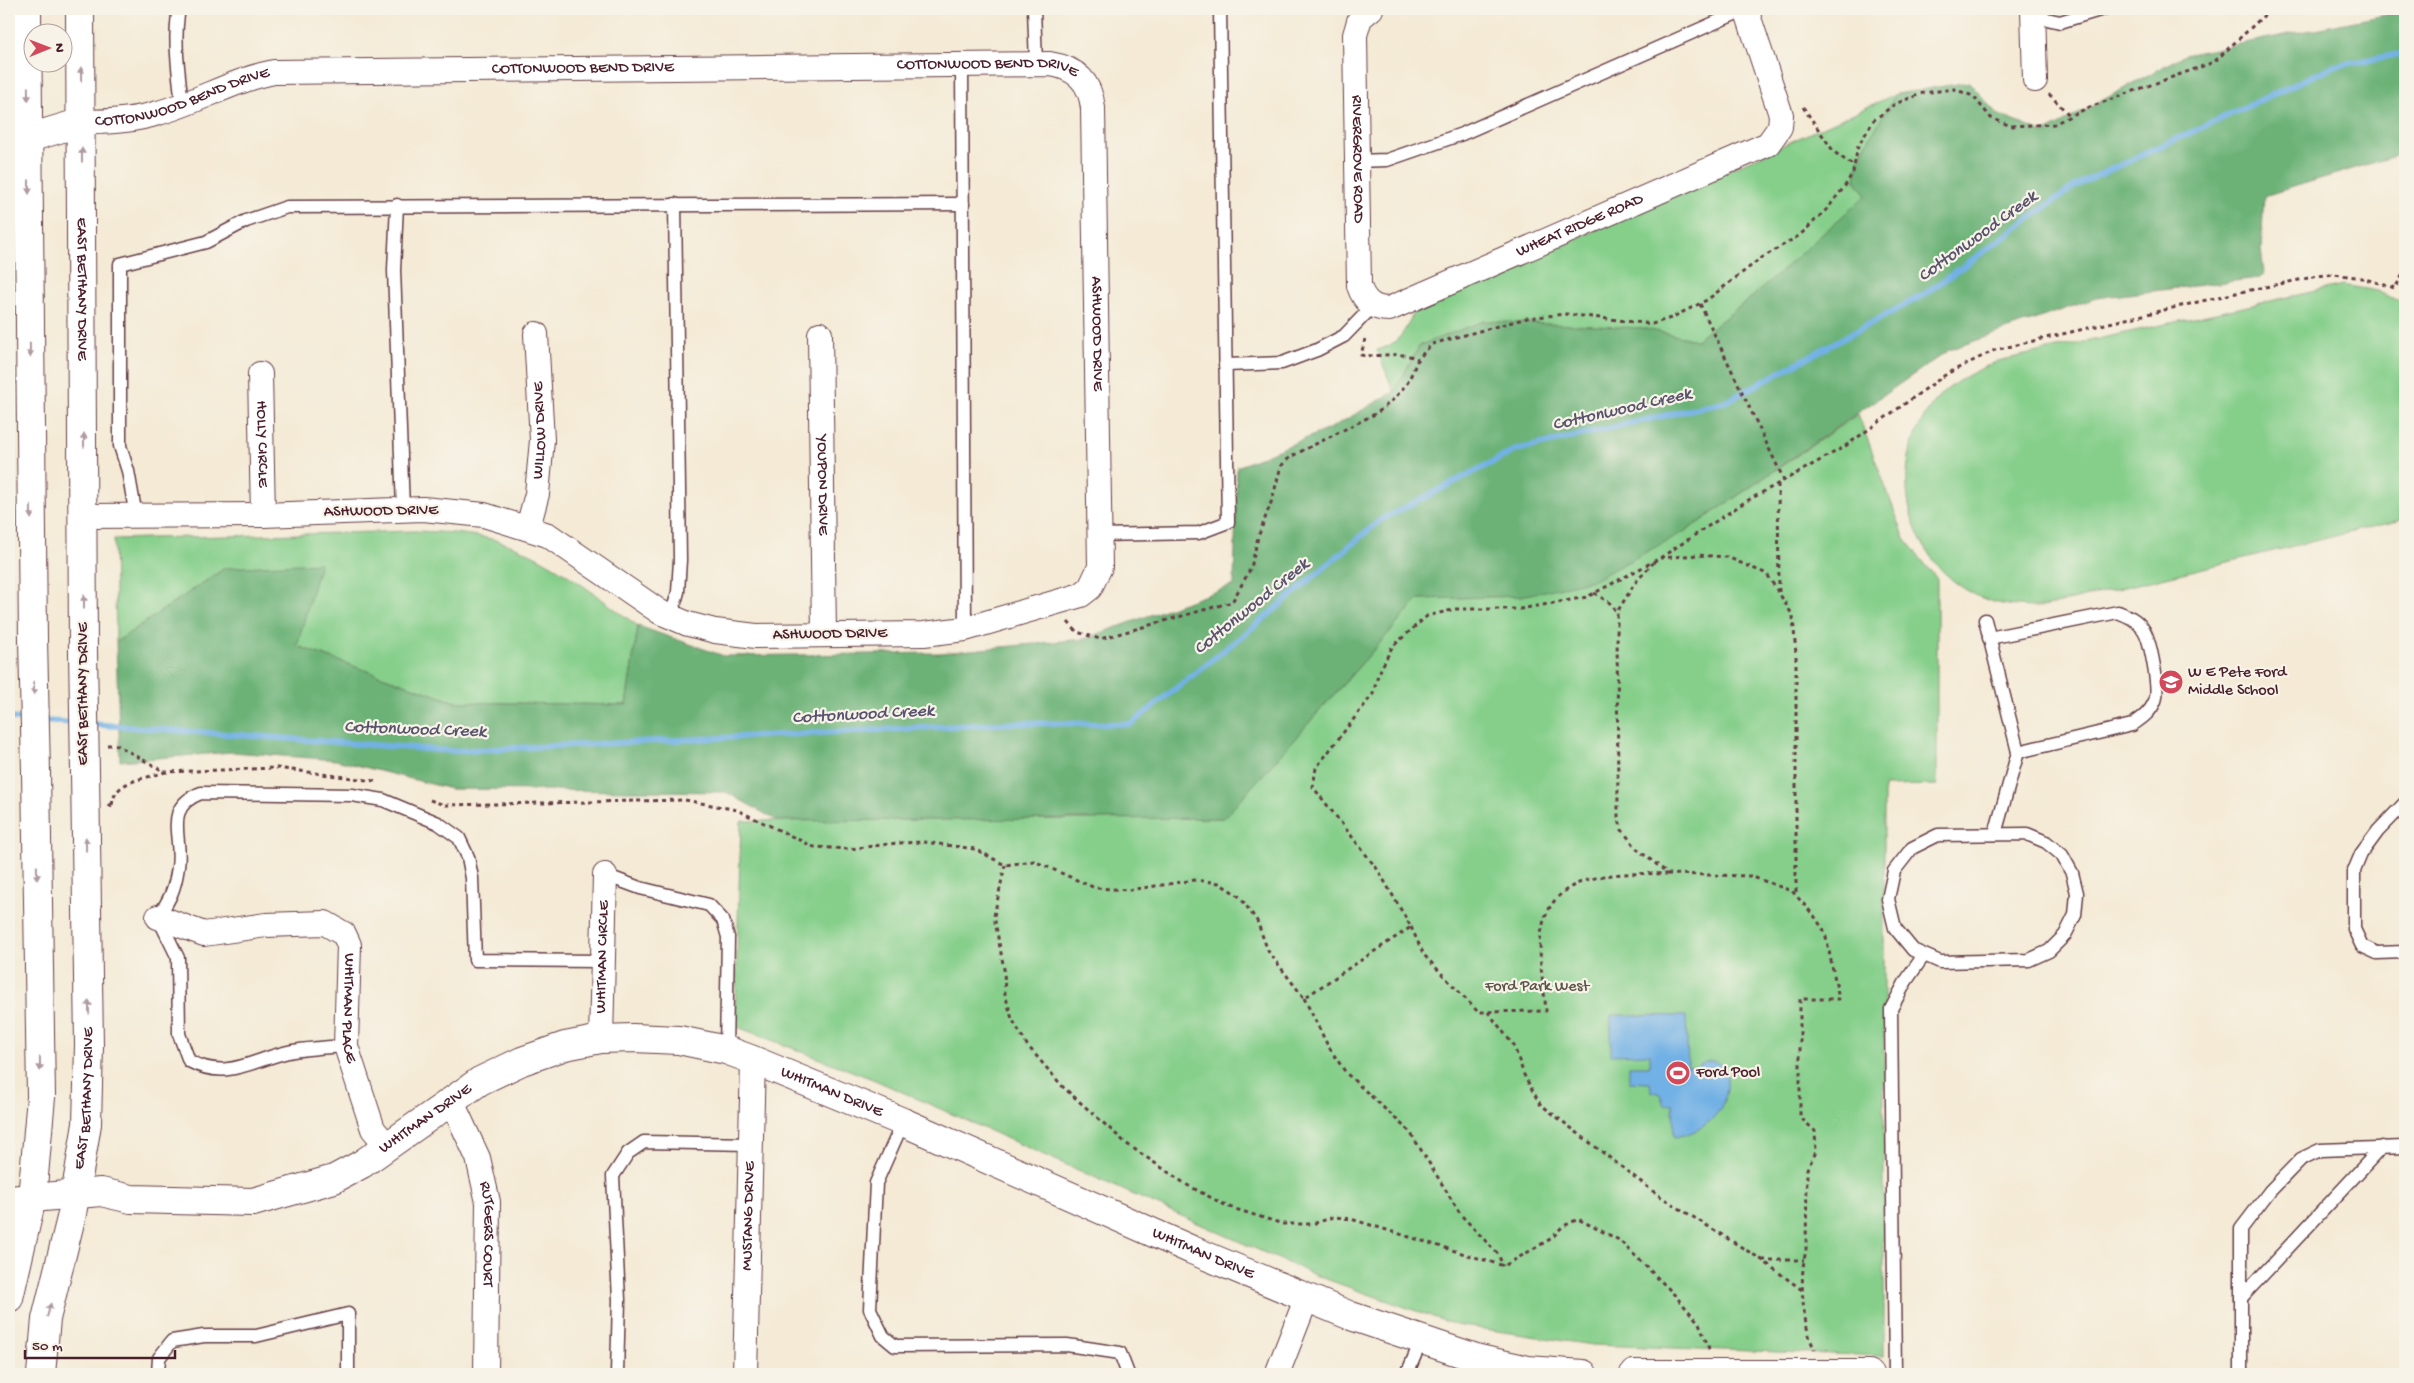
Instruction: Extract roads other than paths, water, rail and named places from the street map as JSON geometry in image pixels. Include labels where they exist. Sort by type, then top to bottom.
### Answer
[{"type":"main road","points":[[9,1298],[21,1199],[41,1097],[33,639],[15,139],[27,9]]},
{"type":"main road","name":"EAST BETHANY DRIVE","points":[[41,1374],[46,1319],[63,1256],[87,1124],[89,1045],[83,651],[84,516],[80,9]]},
{"type":"main road","points":[[15,139],[82,122]]},
{"type":"main road","name":"WHITMAN DRIVE","points":[[21,1199],[101,1192],[131,1199],[254,1202],[334,1179],[388,1147],[480,1081],[522,1061],[565,1046],[601,1040],[633,1038],[679,1040],[726,1050],[753,1060],[903,1122],[1192,1250],[1351,1316],[1421,1341],[1528,1372],[1583,1374]]},
{"type":"main road","points":[[1634,1374],[1869,1374]]},
{"type":"street","name":"WHEAT RIDGE ROAD","points":[[1373,306],[1381,309],[1397,307],[1411,299],[1768,144],[1780,127],[1781,115],[1746,9]]},
{"type":"street","name":"RIVERGROVE ROAD","points":[[1368,10],[1356,26],[1355,35],[1356,161],[1360,286],[1366,301],[1373,306]]},
{"type":"street","points":[[2034,12],[2035,80]]},
{"type":"street","name":"COTTONWOOD BEND DRIVE","points":[[82,122],[109,122],[158,113],[227,86],[274,72],[1036,64],[1063,66],[1076,72],[1086,82]]},
{"type":"street","name":"ASHWOOD DRIVE","points":[[84,516],[263,514],[423,509],[484,516],[528,527],[548,535],[638,597],[671,617],[688,624],[736,634],[924,634],[965,629],[1081,595],[1096,578],[1101,561],[1098,535],[1093,108],[1091,94],[1086,82]]},
{"type":"street","name":"WILLOW DRIVE","points":[[528,527],[537,494],[542,440],[536,334]]},
{"type":"street","name":"YOUPON DRIVE","points":[[820,334],[824,635]]},
{"type":"street","name":"HOLLY CIRCLE","points":[[260,374],[263,514]]},
{"type":"street","name":"WHITMAN CIRCLE","points":[[601,1040],[605,875]]},
{"type":"street","name":"WHITMAN PLACE","points":[[158,917],[204,934],[266,925],[325,923],[338,928],[344,934],[348,945],[346,1046],[373,1130],[388,1147]]},
{"type":"street","name":"MUSTANG DRIVE","points":[[744,1374],[753,1060]]},
{"type":"street","name":"RUTGERS COURT","points":[[452,1100],[478,1158],[488,1202],[486,1374]]},
{"type":"street","points":[[1277,1374],[1306,1297]]},
{"type":"lane","points":[[179,9],[177,18],[178,65],[182,105]]},
{"type":"lane","points":[[1034,9],[1036,64]]},
{"type":"lane","points":[[1098,535],[1199,533],[1228,522],[1220,9]]},
{"type":"lane","points":[[1356,161],[1386,160],[1462,134],[1746,9]]},
{"type":"lane","points":[[2034,12],[2060,22],[2102,9]]},
{"type":"lane","points":[[962,64],[965,629]]},
{"type":"lane","points":[[671,617],[678,592],[680,560],[675,204]]},
{"type":"lane","points":[[136,516],[128,471],[120,446],[120,264],[206,242],[246,221],[287,207],[397,205],[962,204]]},
{"type":"lane","points":[[397,205],[394,270],[403,509]]},
{"type":"lane","points":[[1225,366],[1282,363],[1317,350],[1344,336],[1373,306]]},
{"type":"lane","points":[[1990,638],[2118,612],[2134,618],[2145,631],[2156,680],[2156,699],[2147,715],[2132,726],[2018,752]]},
{"type":"lane","points":[[1985,620],[2018,752],[1995,834]]},
{"type":"lane","points":[[346,1046],[292,1051],[246,1067],[214,1070],[189,1061],[179,1034],[178,958],[158,917],[174,893],[179,864],[178,817],[181,806],[189,798],[201,793],[352,795],[383,800],[438,823],[459,838],[468,857],[472,878],[475,960],[602,961]]},
{"type":"lane","points":[[2405,803],[2378,831],[2362,854],[2354,871],[2354,929],[2362,946],[2376,953],[2405,952]]},
{"type":"lane","points":[[2027,834],[2046,842],[2062,855],[2072,873],[2077,893],[2075,915],[2065,935],[2049,950],[2029,960],[1940,962],[1924,955],[1913,950],[1895,928],[1888,899],[1894,871],[1912,848],[1938,835],[2027,834]]},
{"type":"lane","points":[[605,875],[640,888],[709,905],[723,920],[728,938],[726,1050]]},
{"type":"lane","points":[[1895,1374],[1891,1009],[1906,981],[1924,955]]},
{"type":"lane","points":[[903,1122],[876,1183],[870,1309],[883,1336],[894,1346],[1067,1346],[1120,1353],[1128,1374]]},
{"type":"lane","points":[[617,1374],[619,1300],[613,1176],[628,1153],[644,1142],[751,1144]]},
{"type":"lane","points":[[2241,1298],[2382,1147]]},
{"type":"lane","points":[[2241,1374],[2241,1229],[2270,1190],[2301,1159],[2320,1150],[2405,1147]]},
{"type":"lane","points":[[158,1374],[159,1358],[172,1341],[204,1336],[256,1336],[348,1314],[348,1374]]},
{"type":"lane","points":[[1407,1374],[1421,1341]]},
{"type":"water","name":"Ford Pool","points":[[1611,1015],[1686,1016],[1688,1067],[1697,1067],[1710,1061],[1720,1064],[1726,1073],[1727,1087],[1723,1102],[1714,1117],[1698,1130],[1674,1137],[1673,1104],[1664,1105],[1660,1094],[1651,1091],[1650,1083],[1629,1082],[1629,1066],[1650,1066],[1650,1054],[1611,1055]]},
{"type":"waterway","name":"Cottonwood Creek","points":[[91,724],[453,751],[1018,723],[1131,724],[1267,616],[1379,521],[1516,450],[1727,401],[1923,295],[2075,186],[2334,66],[2405,53]]},
{"type":"waterway","name":"Cottonwood Creek","points":[[9,718],[28,720]]},
{"type":"waterway","name":"Cottonwood Creek","points":[[41,721],[78,723]]},
{"type":"place","name":"W E Pete Ford Middle School","points":[[2171,682]]},
{"type":"place","name":"Ford Pool","points":[[1678,1073]]},
{"type":"park label","name":"Ford Park West","points":[[1537,987]]}]
